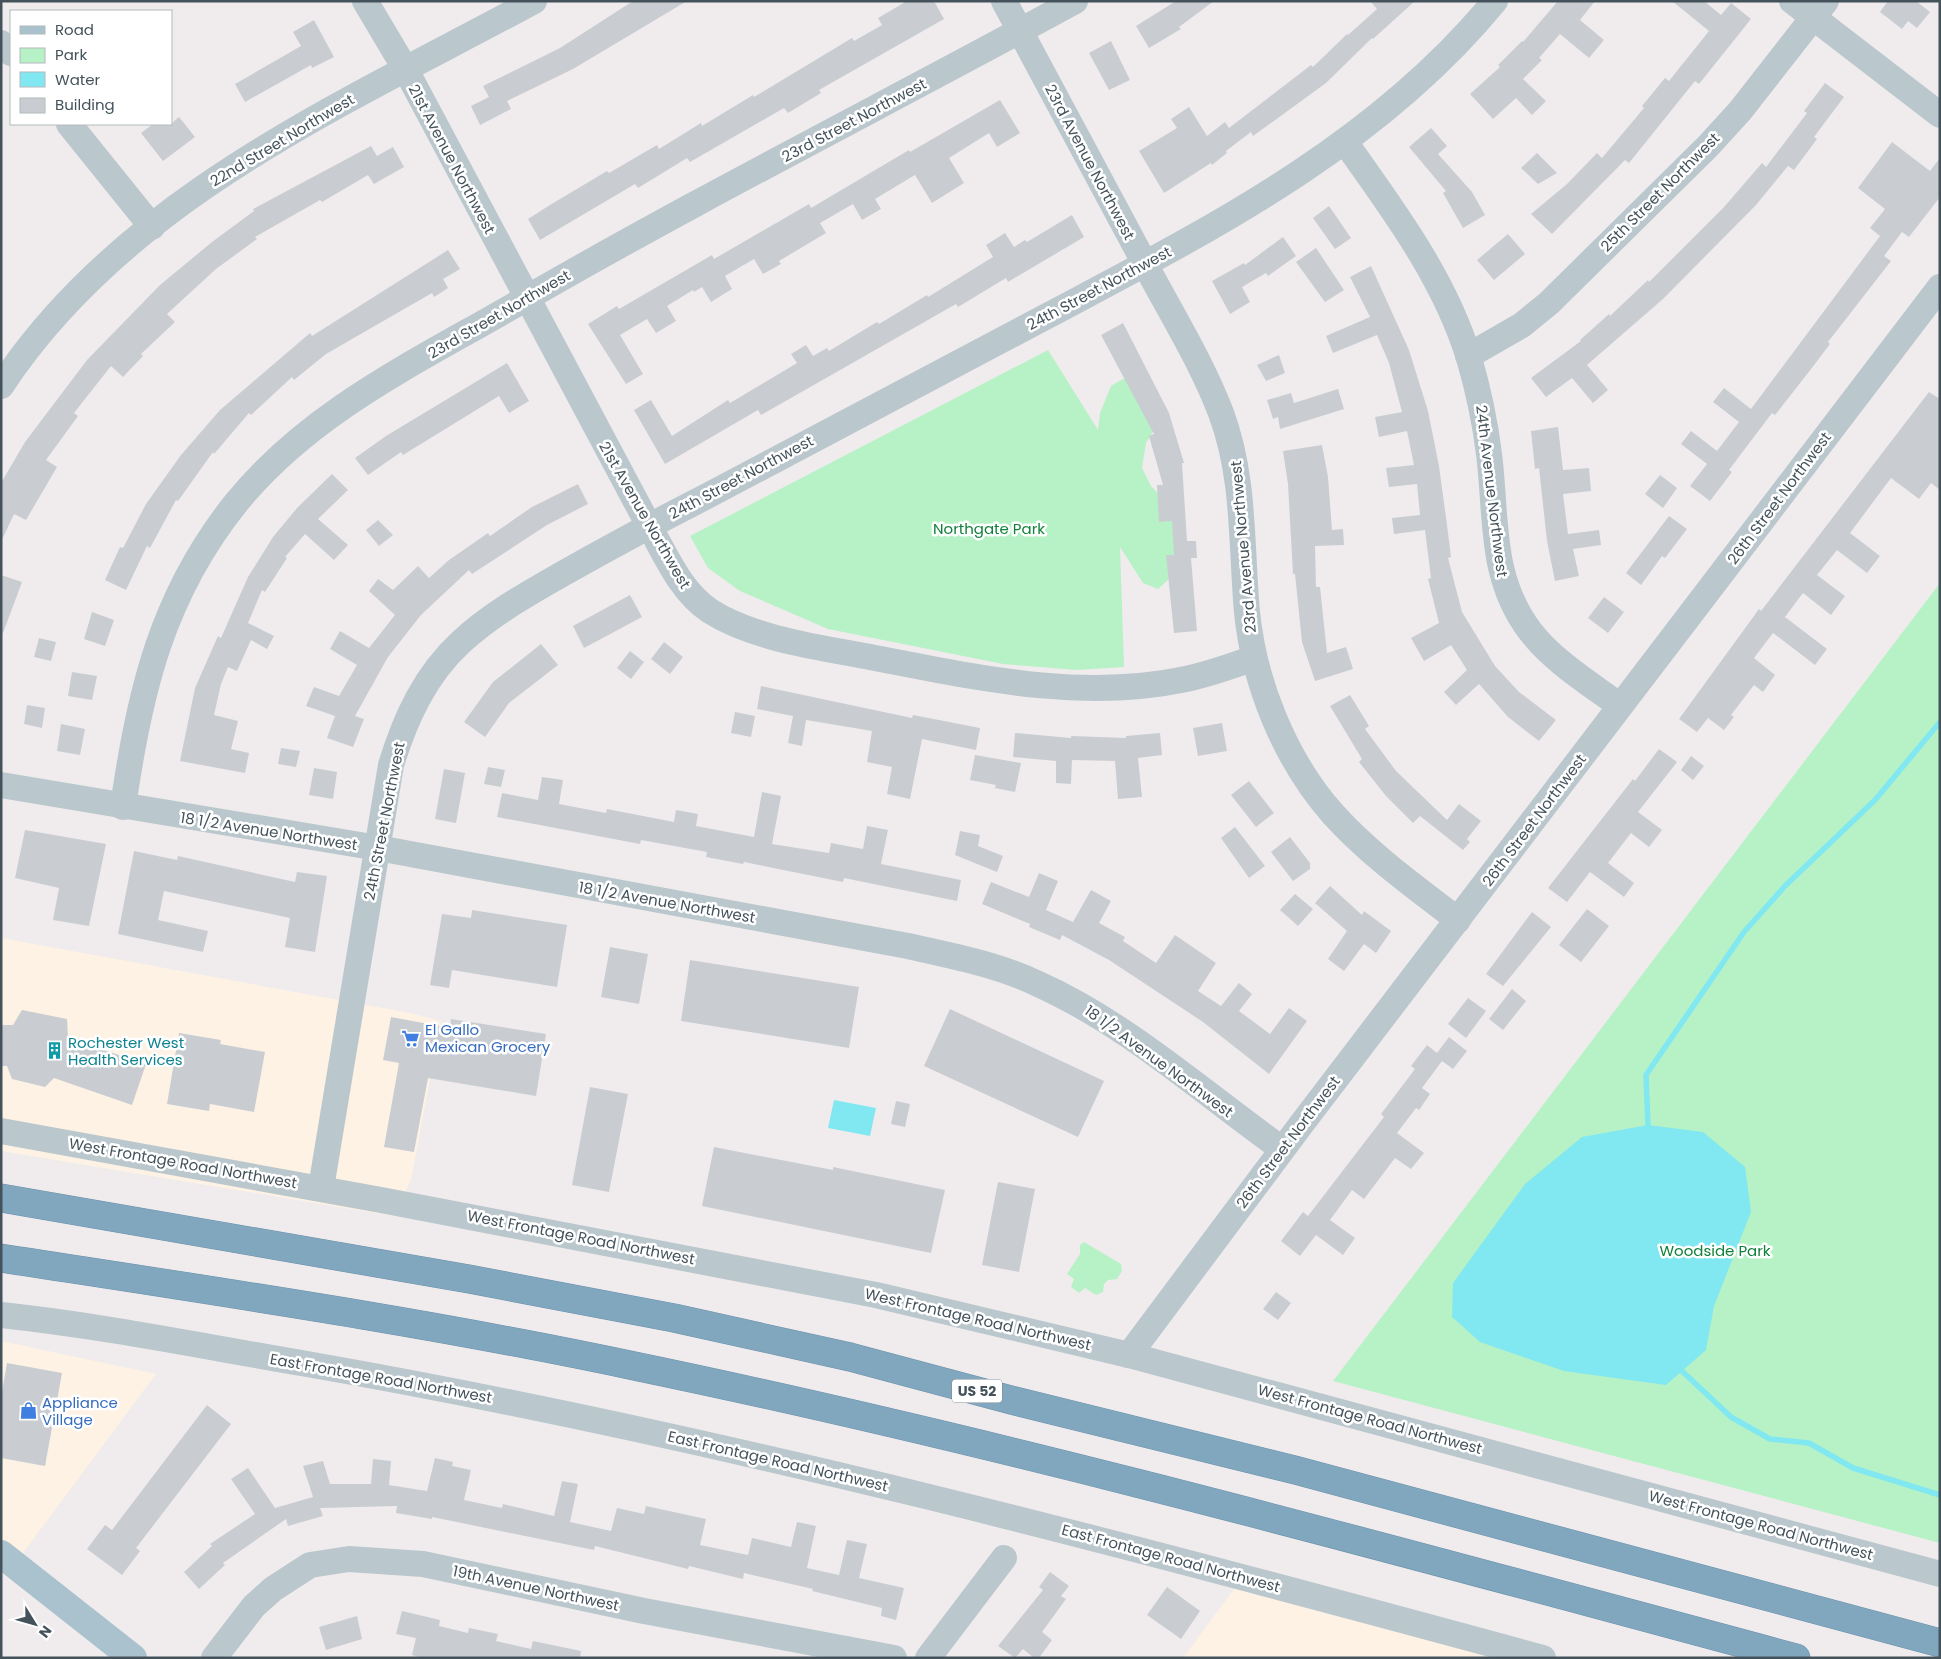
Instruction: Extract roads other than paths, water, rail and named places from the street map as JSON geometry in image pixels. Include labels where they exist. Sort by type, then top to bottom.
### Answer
[{"type":"highway","name":"US 52","points":[[1,1198],[479,1281],[674,1318],[831,1353],[1011,1400],[1295,1470],[1940,1643]]},
{"type":"highway","points":[[1,1258],[475,1334],[753,1391],[1040,1457],[1796,1658]]},
{"type":"main road","points":[[1,1554],[134,1658]]},
{"type":"street","name":"21st Avenue Northwest","points":[[365,1],[406,70],[526,299],[649,526],[681,582],[694,598],[709,610],[750,629],[822,648],[1006,683],[1074,689],[1131,686],[1186,679],[1254,658]]},
{"type":"street","name":"22nd Street Northwest","points":[[1,386],[31,344],[62,308],[96,274],[197,192],[263,148],[317,117],[534,1]]},
{"type":"street","name":"23rd Avenue Northwest","points":[[1004,1],[1214,396],[1231,444],[1240,500],[1247,614],[1254,658],[1270,706],[1285,741],[1296,762],[1328,807],[1390,868],[1458,920]]},
{"type":"street","name":"23rd Street Northwest","points":[[123,807],[143,694],[159,638],[186,579],[236,504],[268,467],[324,419],[374,386],[526,299],[1075,1]]},
{"type":"street","name":"24th Street Northwest","points":[[321,1188],[391,766],[401,733],[420,693],[439,666],[461,642],[486,621],[543,586],[649,526],[1145,264],[1244,209],[1345,142],[1418,82],[1496,1]]},
{"type":"street","points":[[1792,1],[1820,10],[1940,115]]},
{"type":"street","name":"25th Street Northwest","points":[[1468,356],[1522,325],[1549,303],[1708,146],[1740,111],[1820,10]]},
{"type":"street","points":[[1,43],[10,52]]},
{"type":"street","points":[[70,125],[152,227]]},
{"type":"street","name":"24th Avenue Northwest","points":[[1345,142],[1428,264],[1443,291],[1468,356],[1485,426],[1498,556],[1503,582],[1514,606],[1530,631],[1548,651],[1620,706]]},
{"type":"street","name":"26th Street Northwest","points":[[1129,1355],[1282,1149],[1940,287]]},
{"type":"street","name":"18 1/2 Avenue Northwest","points":[[1,786],[378,848],[959,957],[1013,973],[1059,993],[1104,1019],[1282,1149]]},
{"type":"street","name":"West Frontage Road Northwest","points":[[1,1130],[814,1281],[1129,1355],[1940,1574]]},
{"type":"street","name":"East Frontage Road Northwest","points":[[1,1315],[445,1388],[773,1458],[1031,1521],[1543,1658]]},
{"type":"street","points":[[928,1658],[1004,1558]]},
{"type":"street","name":"19th Avenue Northwest","points":[[214,1658],[254,1606],[273,1589],[310,1565],[349,1559],[423,1564],[644,1611],[894,1658]]},
{"type":"water","points":[[834,1100],[876,1108],[870,1136],[828,1128]]},
{"type":"water","points":[[1648,1125],[1703,1132],[1745,1167],[1751,1212],[1714,1306],[1706,1350],[1666,1385],[1564,1371],[1480,1342],[1452,1317],[1453,1283],[1525,1184],[1582,1137]]},
{"type":"waterway","points":[[1648,1125],[1646,1075],[1744,932],[1785,886],[1875,800],[1940,722]]},
{"type":"waterway","points":[[1682,1371],[1731,1417],[1770,1439],[1809,1443],[1853,1468],[1940,1495]]},
{"type":"place","name":"El Gallo Mexican Grocery","points":[[411,1038]]},
{"type":"place","name":"Rochester West Health Services","points":[[54,1051]]},
{"type":"place","name":"Appliance Village","points":[[28,1411]]},
{"type":"park label","name":"Northgate Park","points":[[989,528]]},
{"type":"park label","name":"Woodside Park","points":[[1715,1250]]}]
